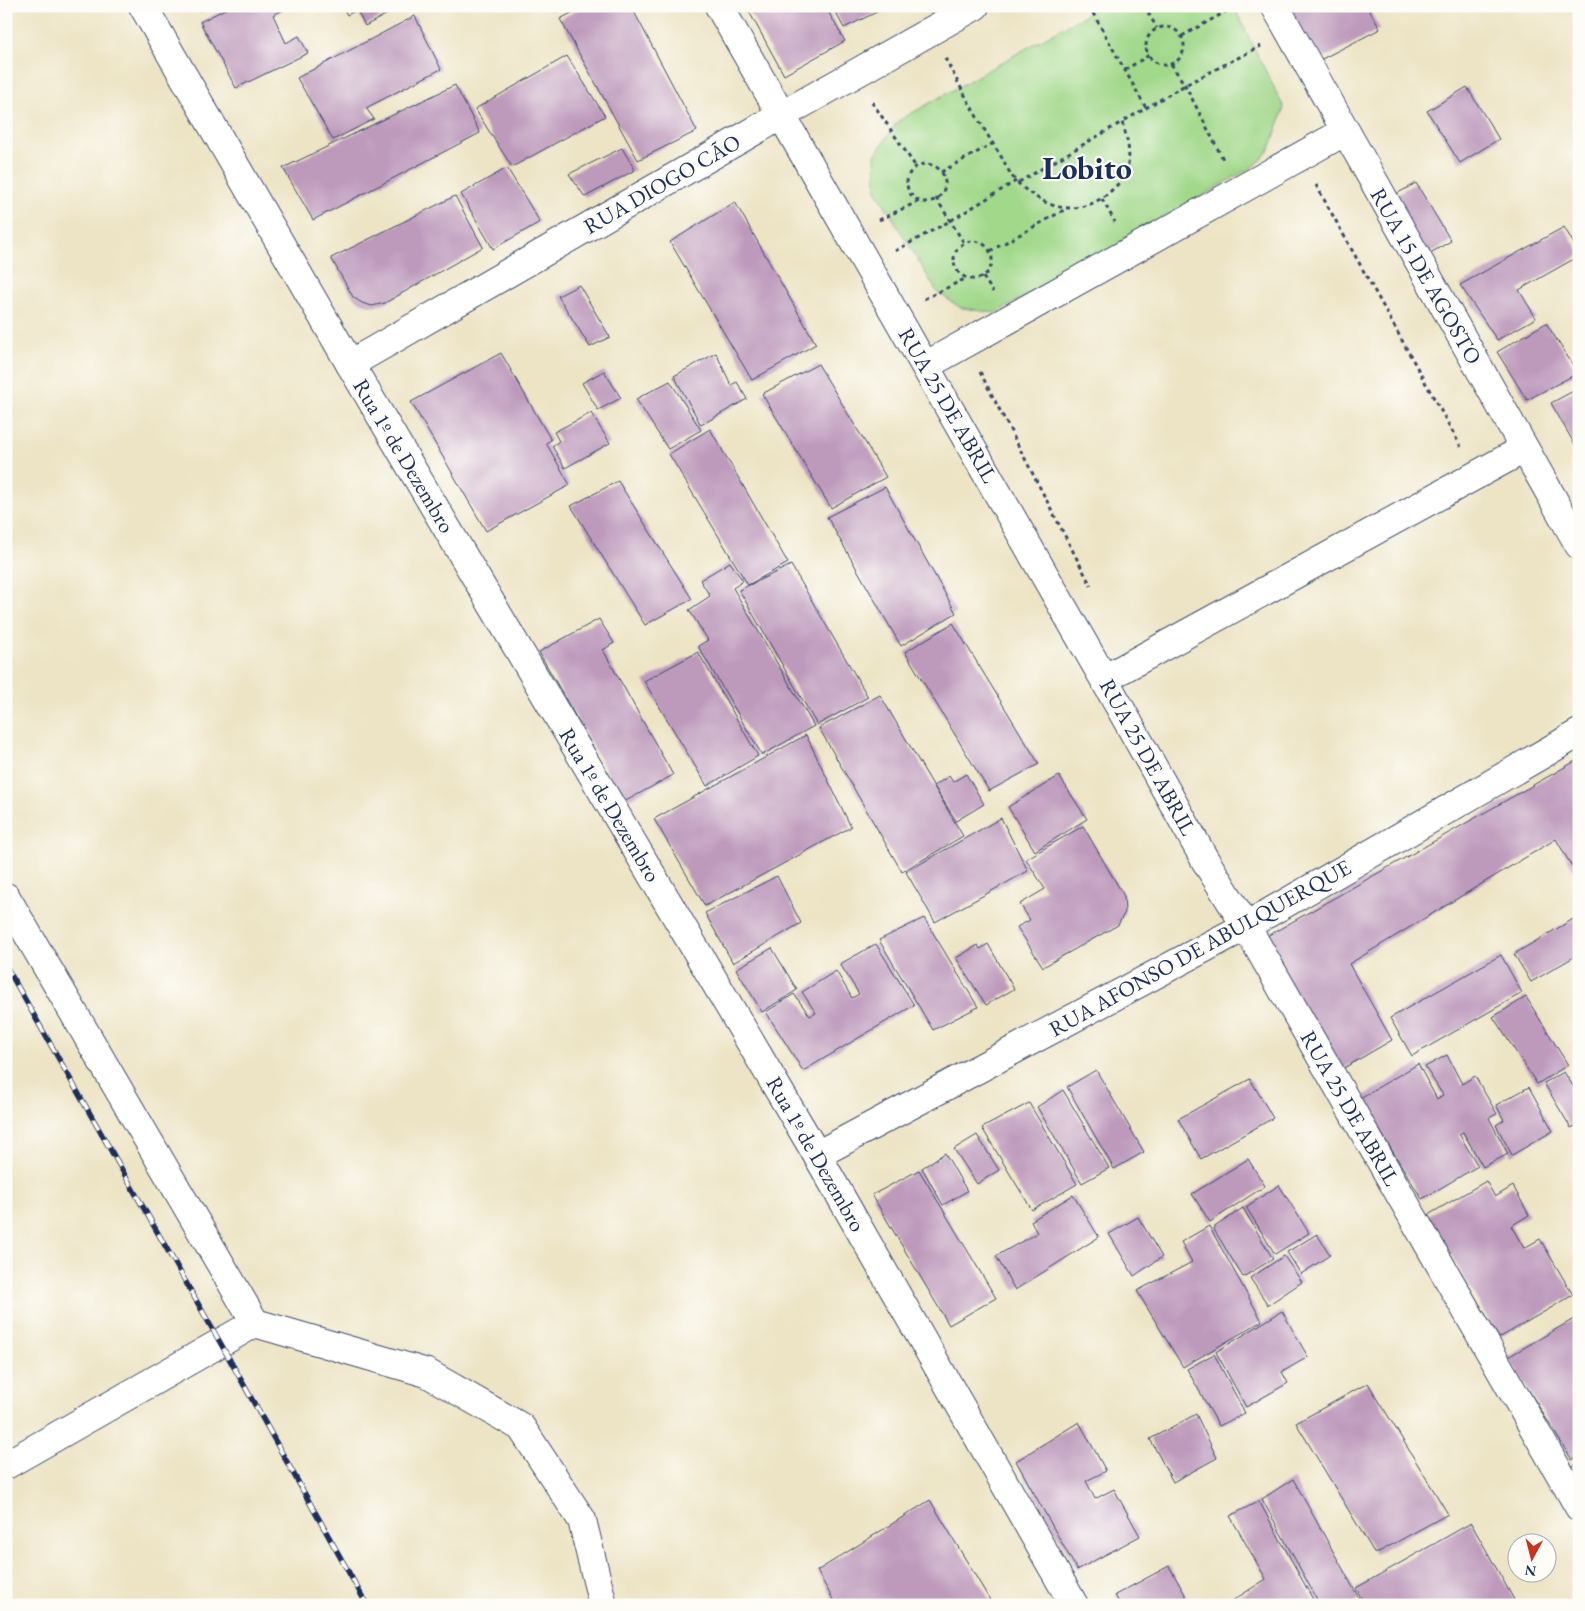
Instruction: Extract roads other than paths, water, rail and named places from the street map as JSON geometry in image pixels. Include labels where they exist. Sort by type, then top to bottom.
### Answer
[{"type":"street","name":"Rua 1º de Dezembro","points":[[143,6],[350,364],[817,1155],[1074,1605]]},
{"type":"street","name":"RUA 25 DE ABRIL","points":[[719,6],[1104,678],[1205,860],[1246,926],[1579,1508]]},
{"type":"street","name":"RUA DIOGO CÃO","points":[[350,364],[975,6]]},
{"type":"street","name":"RUA 15 DE AGOSTO","points":[[1275,6],[1344,132],[1579,545]]},
{"type":"street","points":[[925,366],[1344,132]]},
{"type":"street","points":[[1104,678],[1524,449]]},
{"type":"street","name":"RUA AFONSO DE ABULQUERQUE","points":[[817,1155],[1246,926],[1579,733]]},
{"type":"street","points":[[6,897],[255,1323],[427,1373],[521,1427],[582,1520],[603,1605]]},
{"type":"street","points":[[6,1466],[255,1323]]},
{"type":"railway","points":[[6,966],[367,1605]]},
{"type":"district","name":"Lobito","points":[[1087,168]]}]
